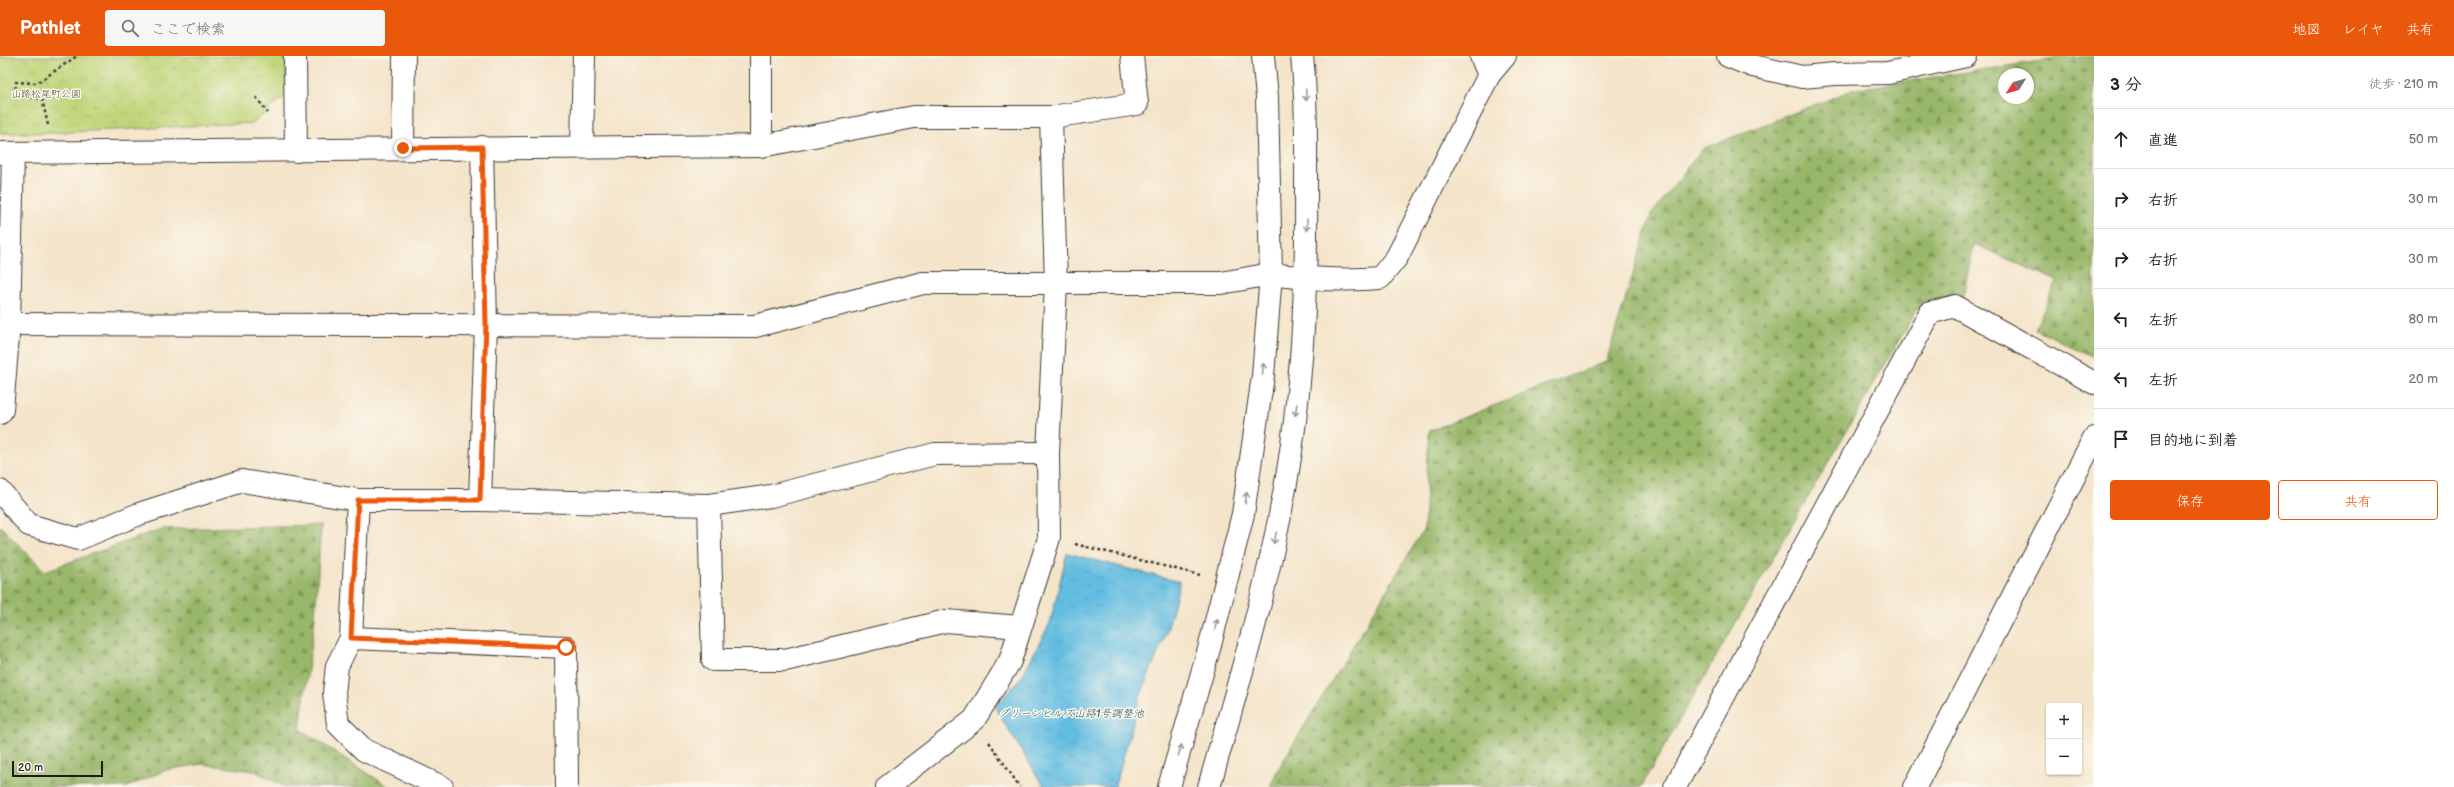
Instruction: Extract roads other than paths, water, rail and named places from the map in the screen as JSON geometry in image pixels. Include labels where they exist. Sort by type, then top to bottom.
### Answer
[{"type":"street","points":[[295,56],[296,151]]},
{"type":"street","points":[[403,148],[404,56]]},
{"type":"street","points":[[582,147],[584,56]]},
{"type":"street","points":[[761,56],[761,146]]},
{"type":"street","points":[[0,413],[2,410],[9,324],[7,153],[296,151],[482,147],[761,146],[914,117],[1051,117],[1137,104],[1132,56]]},
{"type":"street","points":[[1169,787],[1209,649],[1244,506],[1263,376],[1271,274],[1267,97],[1263,56]]},
{"type":"street","points":[[1209,787],[1246,654],[1279,519],[1300,382],[1307,279],[1306,95],[1302,56]]},
{"type":"street","points":[[9,324],[486,324],[755,326],[923,283],[1221,283],[1271,274],[1307,279],[1357,280],[1380,278],[1397,257],[1485,66],[1505,56]]},
{"type":"street","points":[[1728,56],[1753,66],[1802,77],[1835,74],[1888,73],[1966,56]]},
{"type":"street","points":[[887,787],[974,720],[1010,661],[1049,538],[1048,453],[1056,284],[1051,117]]},
{"type":"street","points":[[480,500],[486,324],[482,147]]},
{"type":"street","points":[[1675,787],[1930,313],[1955,306],[2094,383]]},
{"type":"street","points":[[1915,787],[2094,438]]},
{"type":"street","points":[[0,491],[29,525],[78,539],[139,514],[242,481],[358,500],[480,500],[709,505],[771,496],[935,454],[1048,453]]},
{"type":"street","points":[[358,500],[351,638],[337,666],[334,693],[338,724],[364,750],[442,787]]},
{"type":"street","points":[[709,505],[713,660],[785,660],[946,621],[1020,627]]},
{"type":"street","points":[[351,638],[566,647],[567,787]]},
{"type":"water","name":"グリーンヒルズ山路1号調整池","points":[[1067,553],[1180,582],[1167,631],[1141,694],[1115,787],[1044,787],[995,708],[1022,676],[1050,623]]},
{"type":"park label","name":"山路松尾町公園","points":[[46,94]]}]
